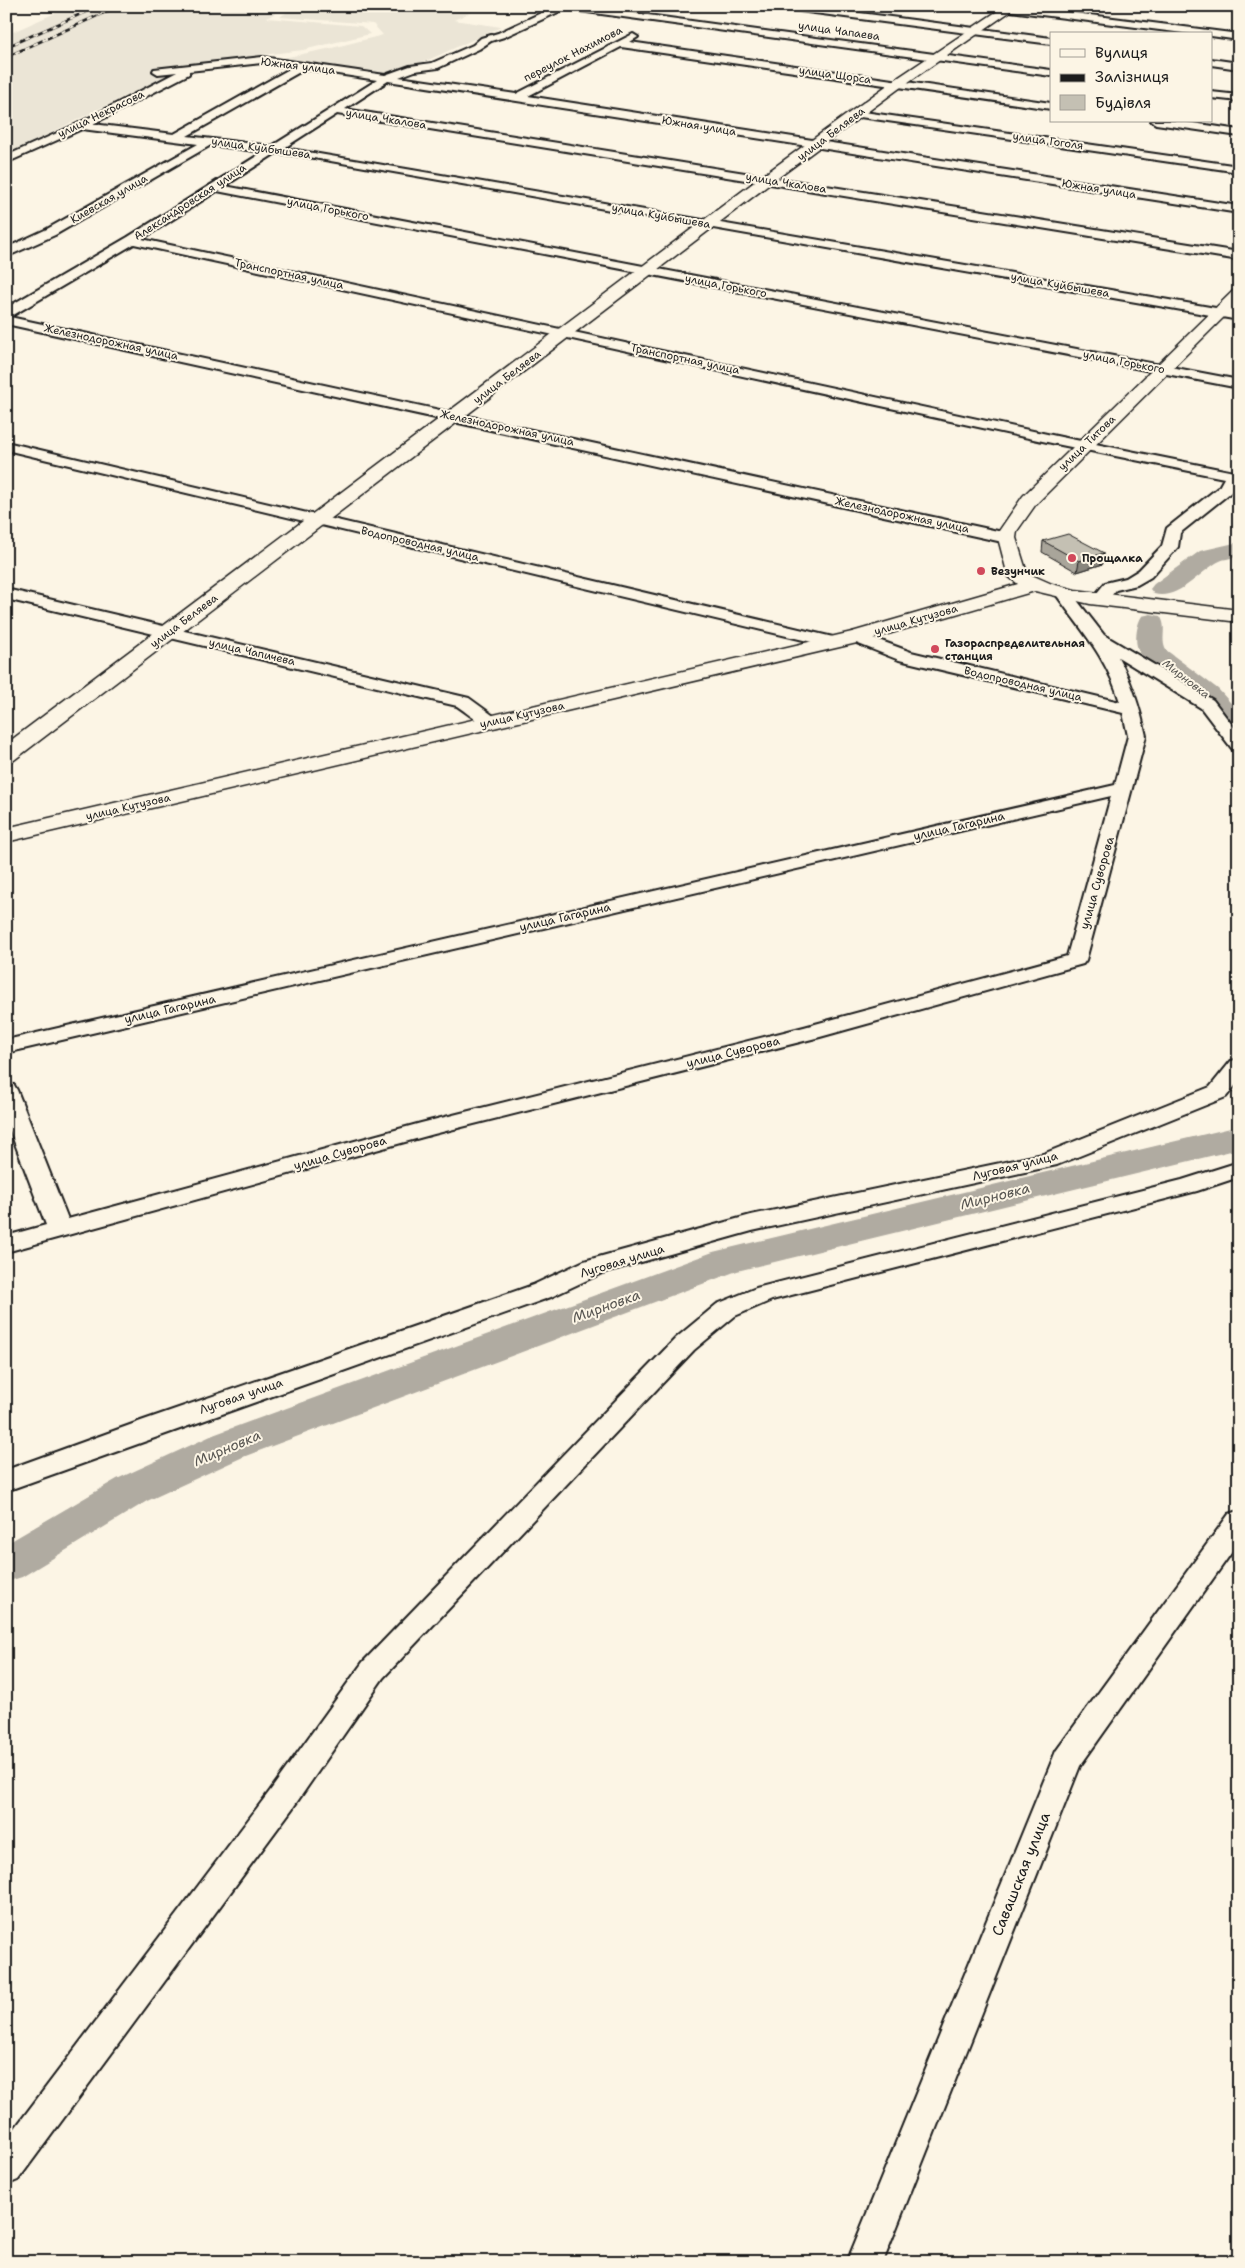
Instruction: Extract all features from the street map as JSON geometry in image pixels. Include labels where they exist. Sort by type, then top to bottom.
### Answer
[{"type":"main road","name":"улица Беляева","points":[[6,755],[766,180],[897,84],[976,32],[1006,7]]},
{"type":"main road","name":"улица Титова","points":[[1007,538],[1008,532],[1029,500],[1239,293]]},
{"type":"main road","points":[[1007,538],[1018,576],[1035,585],[1063,593],[1100,599],[1239,616]]},
{"type":"main road","name":"улица Кутузова","points":[[6,835],[857,637],[1035,585]]},
{"type":"street","name":"улица Чапаева","points":[[560,6],[1050,73]]},
{"type":"street","points":[[784,6],[1050,41]]},
{"type":"street","name":"Александровская улица","points":[[6,314],[132,240],[272,148],[386,78],[414,68],[434,66],[476,47],[485,40],[501,35],[563,7]]},
{"type":"street","points":[[1006,7],[1200,32]]},
{"type":"street","name":"переулок Нахимова","points":[[517,97],[680,13]]},
{"type":"street","points":[[1212,34],[1239,37]]},
{"type":"street","name":"улица Щорса","points":[[620,44],[1050,106]]},
{"type":"street","name":"Южная улица","points":[[158,71],[262,60],[517,97],[1239,210]]},
{"type":"street","points":[[1212,62],[1239,66]]},
{"type":"street","points":[[177,137],[303,66]]},
{"type":"street","name":"улица Некрасова","points":[[6,160],[81,126],[194,67]]},
{"type":"street","points":[[1212,95],[1239,98]]},
{"type":"street","name":"улица Чкалова","points":[[333,110],[1239,256]]},
{"type":"street","name":"улица Гоголя","points":[[857,114],[1239,169]]},
{"type":"street","points":[[1163,122],[1239,133]]},
{"type":"street","name":"улица Куйбышева","points":[[81,126],[272,148],[1239,316]]},
{"type":"street","name":"Киевская улица","points":[[6,253],[51,232],[210,141]]},
{"type":"street","name":"улица Горького","points":[[213,187],[1239,384]]},
{"type":"street","name":"Транспортная улица","points":[[132,240],[1236,477]]},
{"type":"street","name":"Железнодорожная улица","points":[[6,320],[454,416],[1007,538]]},
{"type":"street","name":"Водопроводная улица","points":[[6,446],[833,642]]},
{"type":"street","points":[[1100,599],[1111,586],[1128,584],[1139,580],[1170,547],[1172,531],[1225,490],[1236,477]]},
{"type":"street","name":"улица Суворова","points":[[6,1244],[430,1128],[812,1032],[1076,960],[1137,736],[1132,710],[1123,682],[1109,654],[1063,593]]},
{"type":"street","name":"улица Чапичева","points":[[6,594],[463,702],[493,722]]},
{"type":"street","points":[[1093,634],[1207,704],[1239,746]]},
{"type":"street","name":"Водопроводная улица","points":[[857,637],[905,656],[1132,710]]},
{"type":"street","name":"улица Гагарина","points":[[6,1047],[1124,788]]},
{"type":"street","name":"Луговая улица","points":[[6,1481],[150,1428],[542,1291],[593,1267],[751,1223],[1049,1160],[1218,1092],[1239,1066]]},
{"type":"street","points":[[6,1090],[60,1230]]},
{"type":"street","points":[[6,2168],[282,1800],[373,1670],[685,1344],[726,1310],[765,1294],[1189,1186],[1239,1169]]},
{"type":"street","name":"Савашская улица","points":[[864,2262],[1067,1760],[1239,1521]]},
{"type":"shaded area","points":[[71,6],[287,6],[267,18],[361,26],[370,34],[303,50],[190,64],[10,153],[6,153],[6,35]]},
{"type":"shaded area","points":[[295,6],[484,6],[454,20],[501,27],[426,61],[385,74],[291,61],[283,58],[383,35],[373,24],[280,17]]},
{"type":"building","points":[[1068,534],[1104,553],[1079,561],[1043,541]]},
{"type":"waterway","name":"Мирновка","points":[[1163,589],[1209,556],[1239,549]]},
{"type":"waterway","name":"Мирновка","points":[[1151,622],[1150,646],[1155,655],[1208,695],[1239,730]]},
{"type":"waterway","name":"Мирновка","points":[[6,1565],[132,1490],[228,1446],[727,1261],[1239,1137]]},
{"type":"railway","points":[[6,47],[99,6]]},
{"type":"railway","points":[[6,57],[119,6]]},
{"type":"place","name":"Прощалка","points":[[1072,558]]},
{"type":"place","name":"Везунчик","points":[[981,571]]},
{"type":"place","name":"Газораспределительная станция","points":[[935,649]]}]
